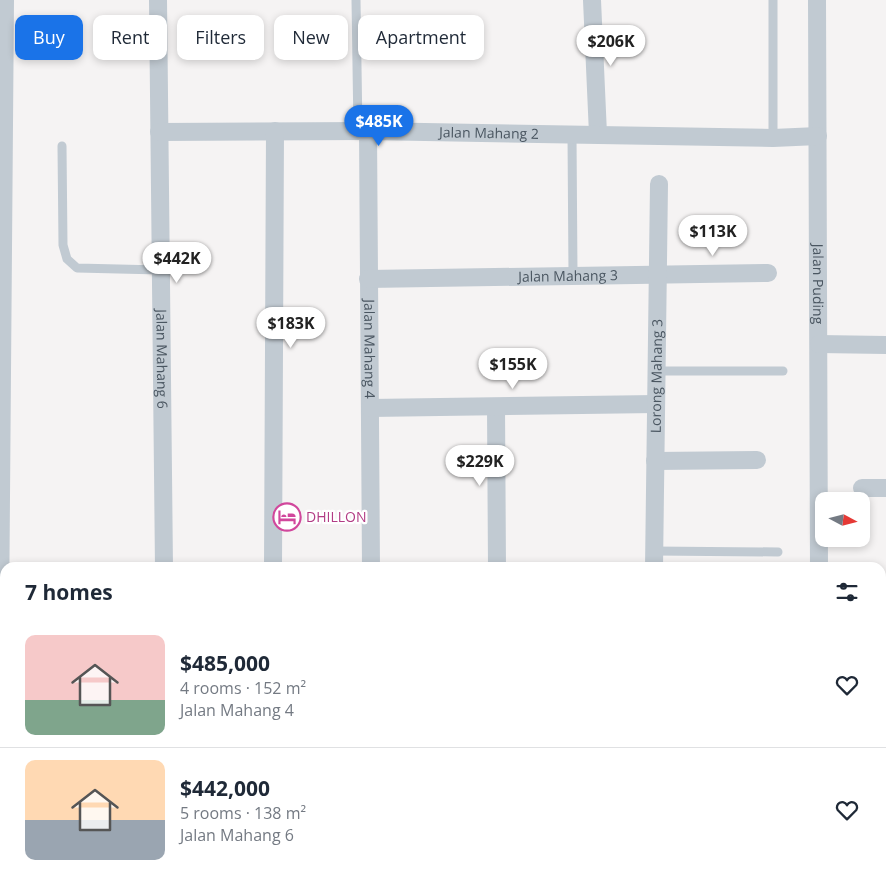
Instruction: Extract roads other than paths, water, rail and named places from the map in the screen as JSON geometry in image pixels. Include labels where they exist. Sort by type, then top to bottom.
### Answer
[{"type":"street","points":[[0,562],[5,0]]},
{"type":"street","name":"Jalan Mahang 6","points":[[158,0],[164,562]]},
{"type":"street","points":[[592,0],[598,134]]},
{"type":"street","name":"Jalan Puding","points":[[817,0],[819,562]]},
{"type":"street","points":[[273,562],[275,131]]},
{"type":"street","name":"Jalan Mahang 2","points":[[160,132],[363,131],[773,138],[818,136]]},
{"type":"street","name":"Jalan Mahang 4","points":[[363,131],[368,279],[371,562]]},
{"type":"street","name":"Lorong Mahang 3","points":[[654,559],[659,184]]},
{"type":"street","name":"Jalan Mahang 3","points":[[368,279],[768,272]]},
{"type":"street","points":[[819,344],[886,345]]},
{"type":"street","points":[[370,408],[656,404]]},
{"type":"street","points":[[496,407],[497,562]]},
{"type":"street","points":[[656,461],[757,460]]},
{"type":"street","points":[[862,488],[886,488]]},
{"type":"lane","points":[[356,0],[363,131]]},
{"type":"lane","points":[[772,0],[773,138]]},
{"type":"lane","points":[[572,135],[573,274]]},
{"type":"lane","points":[[62,146],[63,246],[67,259],[77,268],[160,270]]},
{"type":"lane","points":[[656,371],[783,371]]},
{"type":"lane","points":[[654,559],[778,552]]},
{"type":"place","name":"DHILLON","points":[[287,517]]}]
